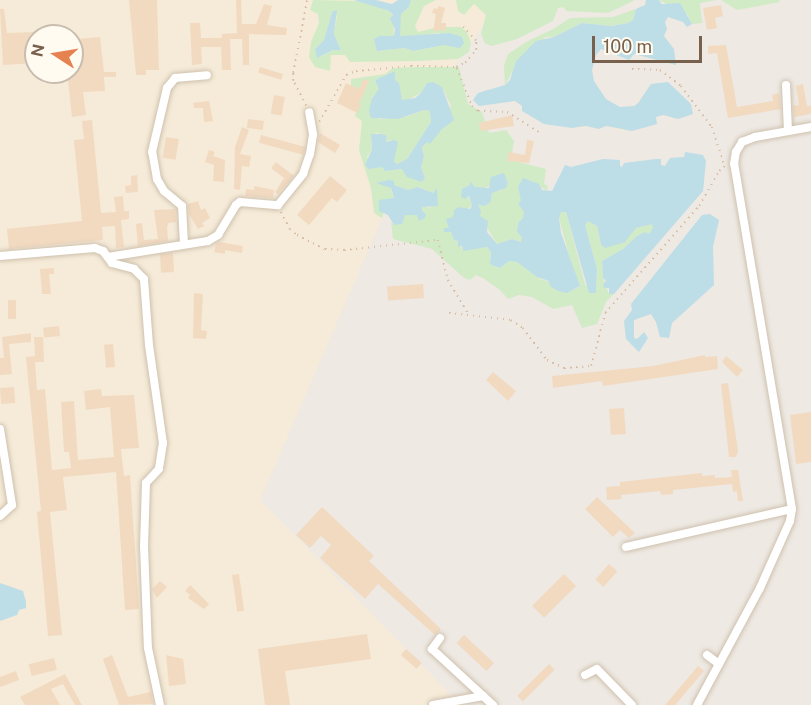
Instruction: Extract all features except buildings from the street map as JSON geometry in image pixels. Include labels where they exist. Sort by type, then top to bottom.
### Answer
[{"type":"street","points":[[184,244],[182,206],[164,191],[157,179],[152,152],[167,88],[175,78],[207,75]]},
{"type":"street","points":[[786,85],[789,131]]},
{"type":"street","points":[[108,257],[214,239],[240,202],[278,205],[303,174],[313,134],[309,112]]},
{"type":"street","points":[[697,705],[760,588],[790,521],[792,509],[729,165],[742,142],[755,137],[811,127]]},
{"type":"street","points":[[0,256],[95,248],[103,251],[119,267],[140,273],[144,279],[149,345],[163,443],[159,469],[146,483],[144,546],[148,648],[160,705]]},
{"type":"street","points":[[0,429],[12,505],[0,516]]},
{"type":"street","points":[[626,548],[792,509]]},
{"type":"street","points":[[440,638],[432,649],[493,705]]},
{"type":"street","points":[[707,655],[719,664]]},
{"type":"street","points":[[585,675],[597,669],[632,705]]},
{"type":"street","points":[[433,705],[483,696]]},
{"type":"path","points":[[307,0],[293,81],[309,112]]},
{"type":"path","points":[[313,134],[346,75],[356,71],[411,66],[456,67],[465,63],[476,50],[476,42],[463,27]]},
{"type":"path","points":[[456,67],[472,106],[478,111],[507,111],[539,132]]},
{"type":"path","points":[[449,313],[511,320],[523,328],[547,360],[564,368],[591,366],[605,313],[699,206],[729,165],[712,127],[681,86],[660,70],[632,69]]},
{"type":"path","points":[[278,205],[290,229],[308,242],[326,249],[344,250],[438,240],[448,280],[468,314]]},
{"type":"shaded area","points":[[0,0],[811,0],[811,705],[0,705]]},
{"type":"shaded area","points":[[501,0],[646,0],[645,5],[505,85],[484,93],[485,105],[515,101],[522,106],[522,111],[544,124],[579,128],[606,126],[622,131],[657,124],[656,117],[663,115],[673,119],[651,84],[634,106],[620,107],[606,99],[594,81],[592,70],[595,55],[601,49],[629,60],[633,54],[676,64],[674,49],[664,35],[665,22],[668,17],[692,24],[659,0],[811,0],[811,705],[461,705],[260,500],[437,92]]},
{"type":"green space","points":[[313,0],[359,1],[389,11],[393,16],[394,36],[380,36],[377,51],[405,48],[413,51],[444,45],[440,33],[400,36],[401,14],[409,7],[411,0],[436,0],[424,6],[415,26],[418,32],[438,27],[461,27],[467,32],[471,42],[469,52],[458,59],[418,61],[350,62],[345,55],[331,55],[330,71],[315,67],[309,57],[311,42],[319,23],[318,14],[310,10]],"holes":[[[332,12],[337,16],[334,34],[341,50],[333,50],[322,56],[315,49],[324,40]]]},
{"type":"green space","points":[[456,0],[635,0],[608,13],[566,11],[564,7],[558,8],[553,21],[517,39],[491,46],[485,43],[481,34],[486,15],[474,4],[464,15],[458,11]]},
{"type":"green space","points":[[659,0],[717,0],[700,3],[702,23],[692,24],[687,14]]},
{"type":"green space","points":[[721,0],[779,0],[780,2],[737,10]]},
{"type":"green space","points":[[636,9],[633,20],[628,23],[611,26],[582,23],[554,37],[546,37],[520,58],[505,85],[504,65],[508,54],[528,41],[570,18],[613,17]]},
{"type":"green space","points":[[459,67],[468,104],[482,112],[489,133],[506,130],[514,141],[511,160],[546,169],[544,184],[548,186],[547,191],[529,180],[518,187],[524,218],[518,223],[517,232],[522,237],[522,242],[512,239],[497,244],[480,216],[478,203],[483,206],[487,205],[491,201],[492,192],[500,191],[508,183],[506,179],[482,189],[475,187],[471,182],[468,196],[472,206],[454,217],[451,232],[463,250],[487,247],[491,252],[490,263],[494,266],[500,268],[509,261],[517,262],[540,279],[576,289],[580,286],[572,267],[559,218],[560,212],[566,212],[585,284],[596,293],[597,269],[585,225],[588,220],[597,226],[601,245],[628,236],[636,228],[652,223],[654,228],[649,234],[645,232],[637,236],[623,249],[602,261],[603,278],[609,294],[614,294],[606,302],[597,324],[582,328],[572,305],[553,309],[532,297],[519,295],[508,299],[483,278],[476,275],[470,280],[464,278],[432,249],[393,239],[391,222],[394,225],[405,215],[417,215],[422,211],[422,206],[430,208],[436,196],[419,187],[408,190],[394,185],[391,188],[394,199],[388,200],[382,218],[374,213],[371,188],[359,150],[362,121],[355,116],[358,108],[351,100],[351,79],[385,74],[393,68]],"holes":[[[395,71],[395,80],[402,100],[406,101],[421,93],[427,83],[442,87],[451,106],[422,147],[424,157],[421,167],[425,177],[422,182],[402,169],[385,171],[382,167],[375,167],[367,157],[372,149],[371,135],[377,133],[387,136],[386,142],[391,140],[394,161],[397,164],[407,159],[431,122],[430,111],[424,110],[405,117],[379,119],[372,97],[380,89],[375,80]]]},
{"type":"water","points":[[354,0],[376,0],[392,4],[398,0],[411,0],[409,7],[401,14],[400,36],[450,33],[462,37],[464,43],[460,48],[444,45],[413,51],[405,48],[377,51],[374,39],[380,36],[394,36],[395,29],[390,19],[393,15],[389,11]]},
{"type":"water","points":[[646,0],[659,0],[662,4],[680,3],[692,24],[687,27],[683,22],[668,17],[665,22],[667,29],[664,36],[674,49],[676,65],[634,54],[629,60],[601,49],[596,55],[592,70],[594,81],[606,99],[620,107],[634,106],[651,84],[668,82],[691,104],[693,114],[678,119],[663,115],[656,117],[657,124],[632,131],[606,126],[599,129],[586,126],[572,128],[544,124],[522,111],[522,106],[515,101],[479,106],[473,100],[478,93],[505,85],[510,80],[516,61],[536,41],[554,37],[582,23],[611,26],[628,23],[633,20],[636,9],[645,5]]},
{"type":"water","points":[[337,10],[334,34],[341,50],[333,50],[317,58],[315,49],[324,40],[332,12]]},
{"type":"water","points":[[395,71],[395,80],[399,83],[402,100],[415,98],[427,83],[433,82],[442,87],[454,120],[441,130],[430,144],[427,142],[422,147],[424,157],[421,167],[425,178],[422,182],[407,177],[402,169],[385,171],[382,167],[369,169],[365,165],[372,149],[371,134],[387,136],[386,142],[394,140],[398,142],[394,161],[397,164],[407,159],[431,122],[430,111],[424,110],[398,119],[371,118],[369,111],[372,98],[379,89],[375,80]]},
{"type":"water","points":[[685,152],[703,155],[706,161],[703,191],[614,294],[609,294],[609,288],[604,288],[603,284],[606,281],[603,278],[602,261],[623,249],[637,236],[645,232],[649,234],[653,228],[652,224],[636,228],[625,242],[605,248],[601,245],[597,226],[588,221],[585,225],[597,269],[596,293],[589,293],[566,212],[561,212],[559,218],[561,233],[580,286],[567,293],[558,291],[550,286],[549,281],[537,277],[517,262],[509,261],[500,268],[490,264],[491,252],[487,247],[463,251],[462,246],[458,247],[458,241],[454,240],[451,232],[444,232],[444,228],[449,228],[446,219],[453,217],[454,210],[459,207],[470,209],[472,206],[469,196],[465,199],[461,197],[462,189],[470,185],[470,181],[475,187],[489,188],[491,177],[504,173],[508,183],[506,188],[492,193],[491,201],[487,205],[478,204],[480,216],[488,221],[487,232],[497,244],[512,239],[521,242],[522,237],[517,232],[518,223],[523,218],[524,212],[518,204],[521,201],[518,187],[523,178],[539,184],[542,190],[552,191],[565,165],[571,167],[603,159],[620,160],[622,167],[624,163],[661,159],[661,165],[665,166],[670,158],[684,157]]},
{"type":"water","points":[[394,181],[394,185],[408,190],[418,187],[433,193],[437,188],[438,206],[422,207],[422,211],[426,214],[425,218],[419,221],[417,215],[405,215],[402,224],[394,225],[388,215],[379,211],[379,200],[394,198],[391,188],[376,183]]},
{"type":"water","points":[[710,214],[719,220],[713,247],[714,285],[672,323],[669,338],[660,337],[651,314],[634,320],[634,338],[637,339],[644,332],[648,338],[639,352],[626,339],[624,321],[632,310],[631,304],[702,215]]},
{"type":"water","points":[[0,583],[23,591],[26,608],[19,610],[17,615],[0,621]]}]
